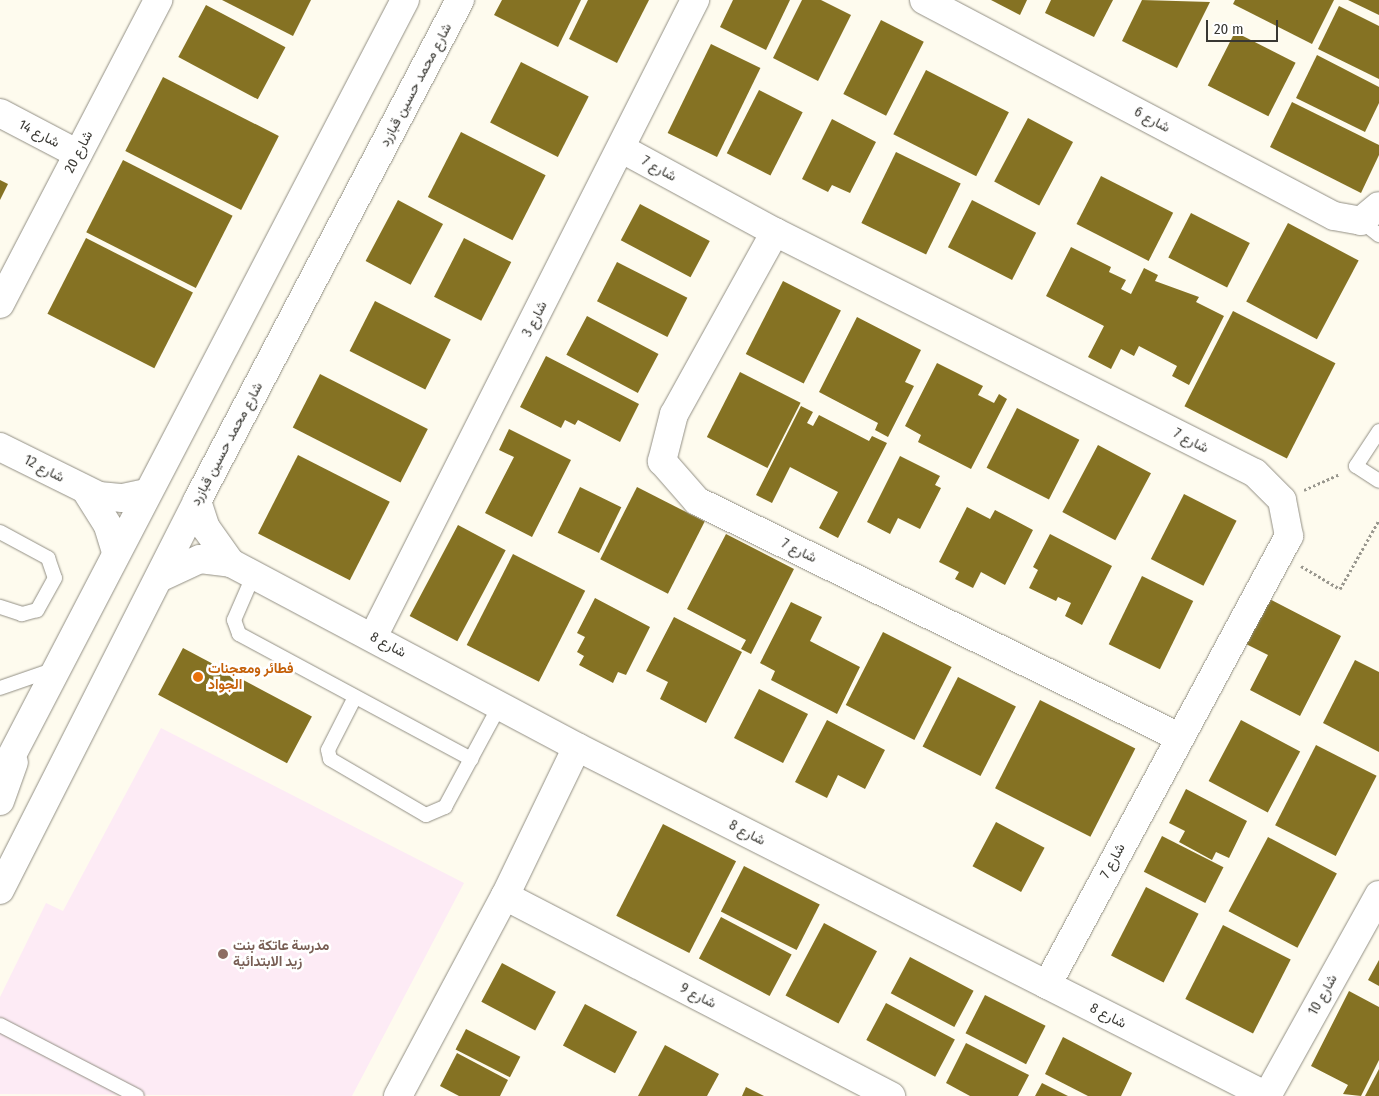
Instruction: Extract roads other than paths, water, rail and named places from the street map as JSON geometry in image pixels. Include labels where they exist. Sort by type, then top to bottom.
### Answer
[{"type":"street","name":"شارع 20","points":[[0,304],[158,0]]},
{"type":"street","points":[[0,778],[146,493],[405,0]]},
{"type":"street","name":"شارع محمد حسين قبازرد","points":[[0,890],[197,501],[460,0]]},
{"type":"street","name":"شارع 3","points":[[372,637],[622,149],[695,0]]},
{"type":"street","name":"شارع 6","points":[[924,0],[1334,216],[1373,221]]},
{"type":"street","name":"شارع 14","points":[[0,114],[78,154]]},
{"type":"street","name":"شارع 7","points":[[622,149],[775,232],[1255,473],[1282,500],[1289,536],[1046,985]]},
{"type":"street","name":"شارع 7","points":[[775,232],[674,414],[662,461],[696,501],[1179,737]]},
{"type":"street","name":"شارع 12","points":[[0,447],[87,492],[111,498],[146,493]]},
{"type":"street","points":[[87,492],[108,526],[116,553]]},
{"type":"street","name":"شارع 8","points":[[197,501],[206,528],[242,569]]},
{"type":"street","name":"شارع 8","points":[[159,578],[200,559],[242,569],[577,747],[1267,1096]]},
{"type":"street","points":[[0,801],[27,728]]},
{"type":"street","points":[[398,1096],[505,896],[577,747]]},
{"type":"street","name":"شارع 10","points":[[1267,1096],[1379,895]]},
{"type":"street","name":"شارع 9","points":[[505,896],[891,1096]]},
{"type":"lane","points":[[1379,431],[1356,466],[1379,481]]},
{"type":"lane","points":[[0,532],[48,558],[55,578],[37,610],[22,614],[0,607]]},
{"type":"lane","points":[[242,569],[234,620],[239,634],[471,758]]},
{"type":"lane","points":[[0,688],[36,679],[60,663]]},
{"type":"lane","points":[[355,697],[328,750],[330,759],[426,815],[445,808],[500,705]]},
{"type":"lane","points":[[0,1025],[137,1096]]},
{"type":"place","name":"فطائر ومعجنات الجواد","points":[[198,677]]},
{"type":"place","name":"مدرسة عاتكة بنت زيد الابتدائية","points":[[223,954]]}]
